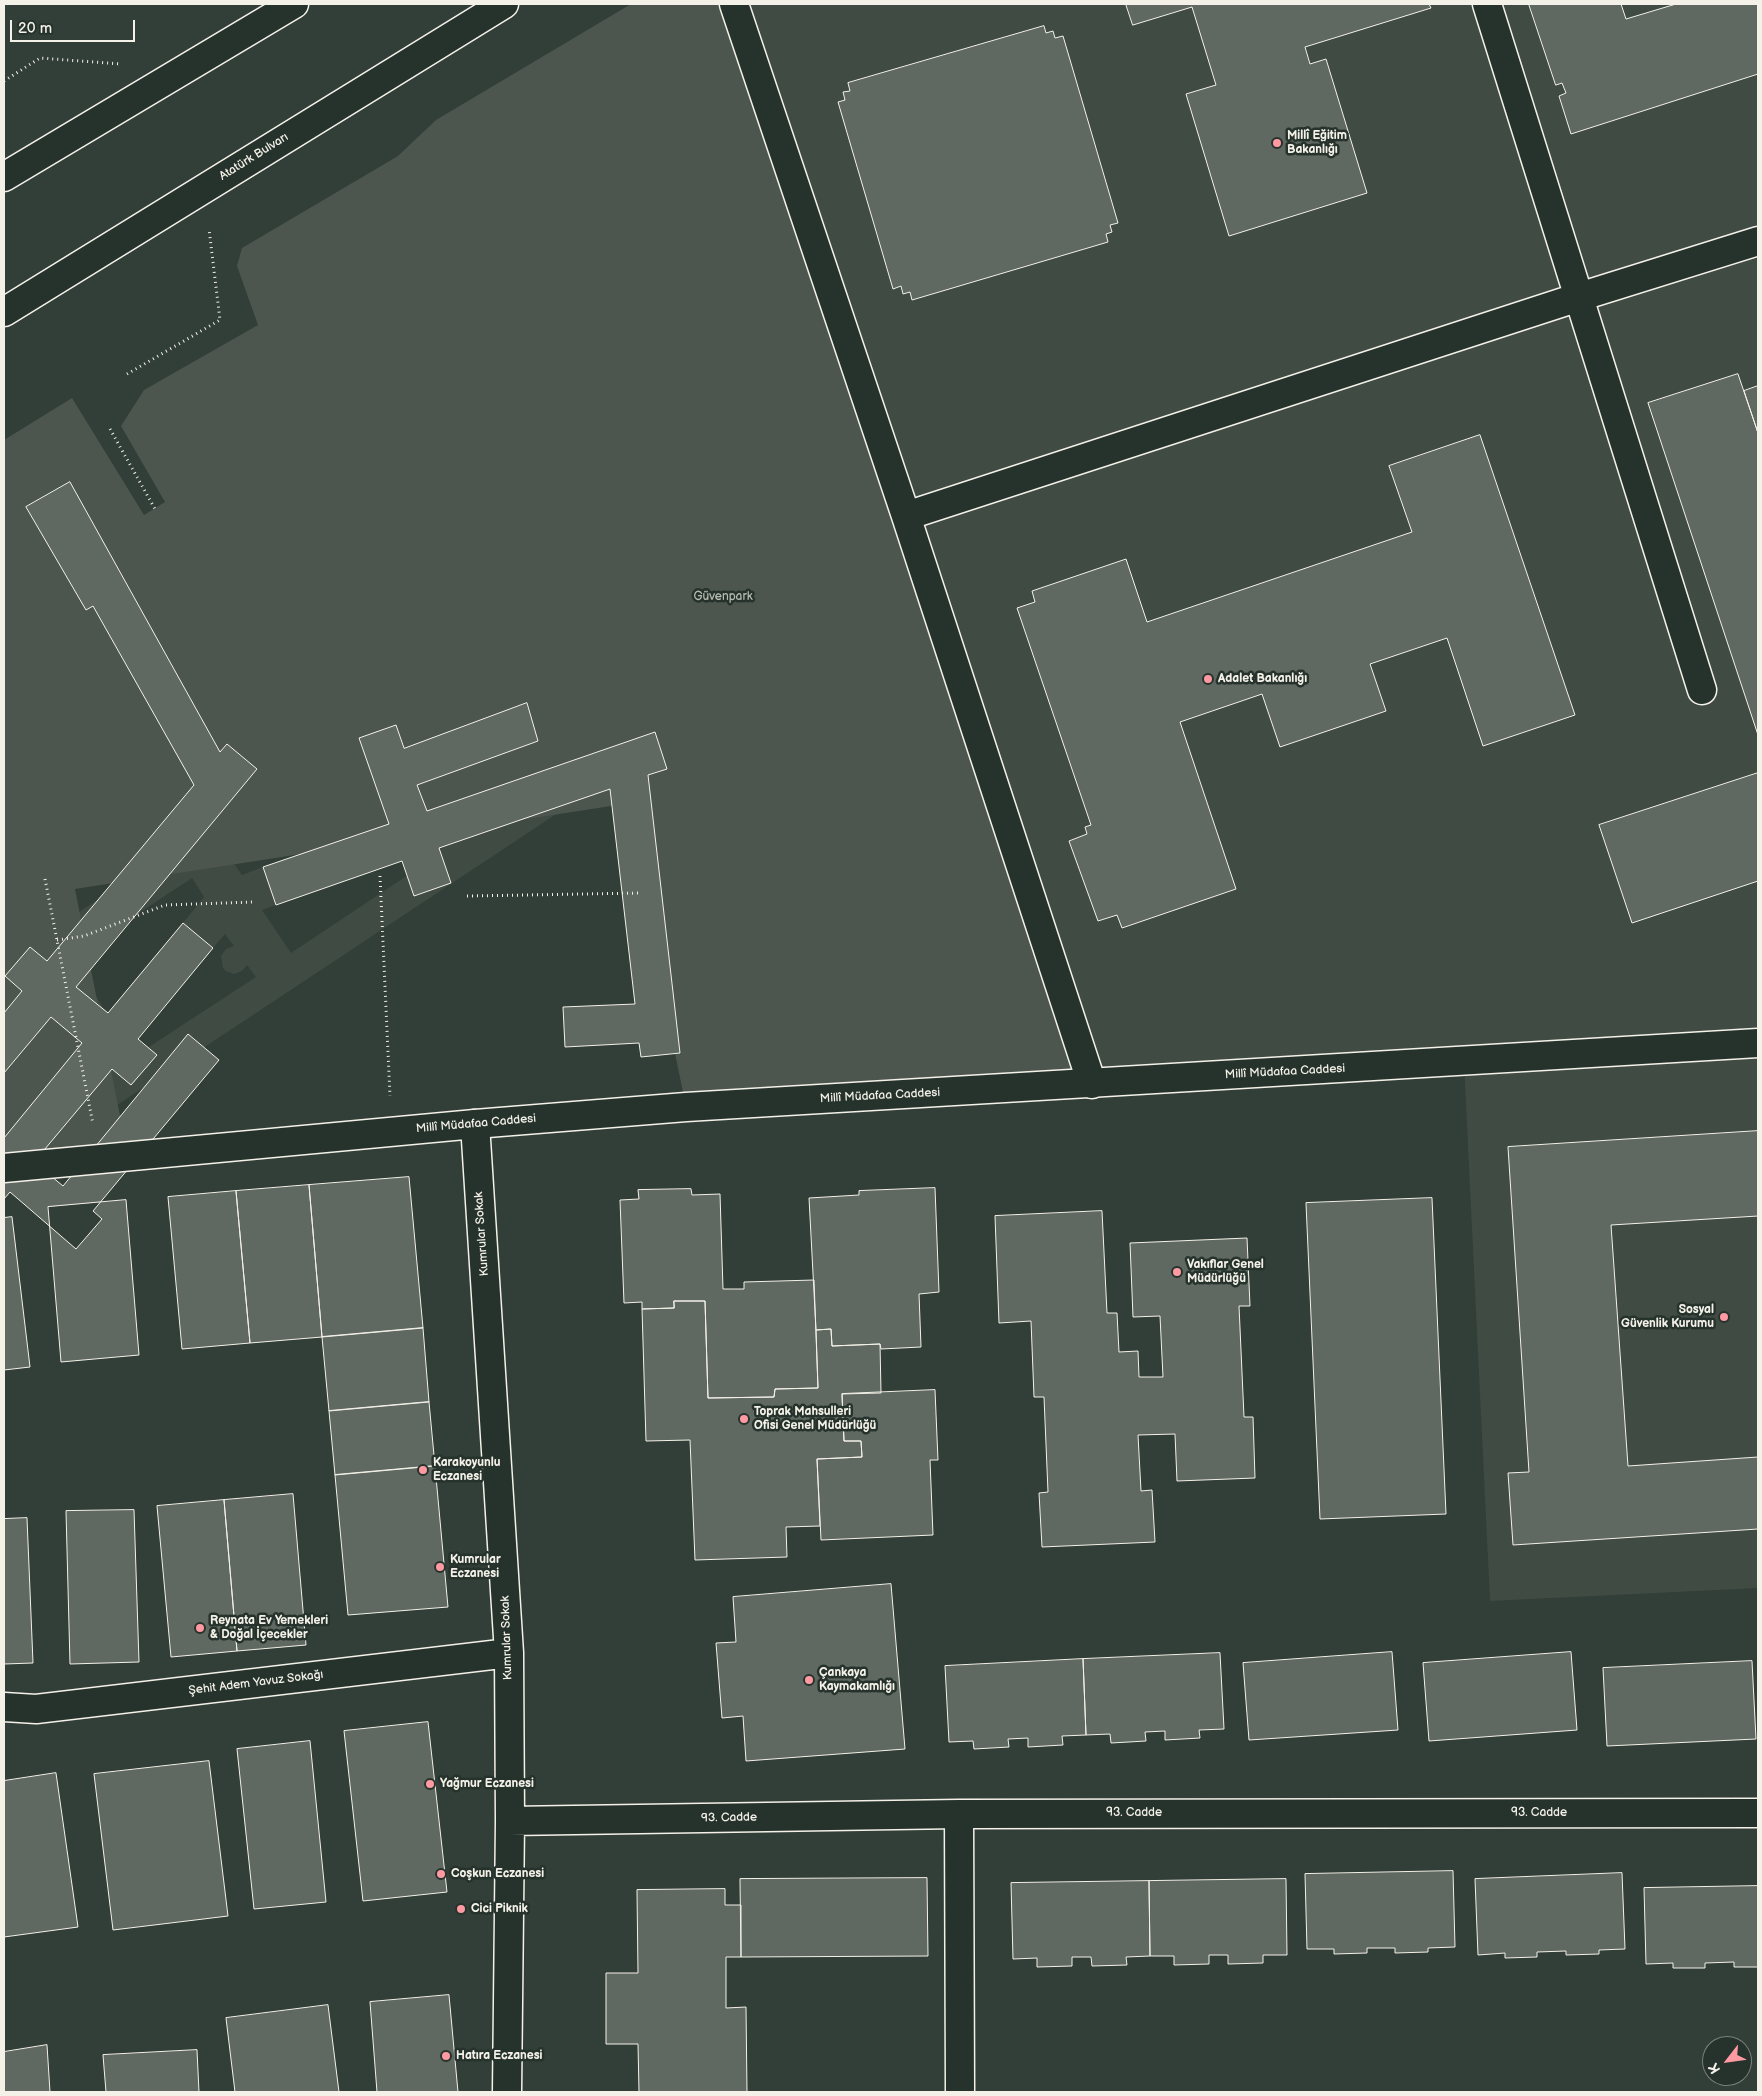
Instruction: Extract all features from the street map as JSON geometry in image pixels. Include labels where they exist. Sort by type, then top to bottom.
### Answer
[{"type":"street","points":[[4,177],[294,4]]},
{"type":"street","name":"Atatürk Bulvarı","points":[[4,312],[504,4]]},
{"type":"street","points":[[734,4],[906,516],[1092,1084]]},
{"type":"street","points":[[1487,4],[1702,690]]},
{"type":"street","points":[[906,516],[1579,297],[1758,241]]},
{"type":"street","name":"Millî Müdafaa Caddesi","points":[[4,1168],[475,1124],[686,1107],[1758,1043]]},
{"type":"street","name":"Kumrular Sokak","points":[[475,1124],[509,1653],[510,1821],[507,2092]]},
{"type":"street","name":"Şehit Adem Yavuz Sokağı","points":[[4,1707],[36,1709],[509,1653]]},
{"type":"street","name":"93. Cadde","points":[[510,1821],[959,1814],[1758,1813]]},
{"type":"street","points":[[959,1814],[960,2092]]},
{"type":"path","points":[[4,81],[40,58],[126,64]]},
{"type":"path","points":[[127,374],[220,320],[204,188]]},
{"type":"path","points":[[110,429],[155,509]]},
{"type":"path","points":[[380,876],[392,1132]]},
{"type":"path","points":[[46,879],[100,1159]]},
{"type":"path","points":[[467,896],[642,893]]},
{"type":"path","points":[[57,940],[84,936],[165,905],[254,902]]},
{"type":"shaded area","points":[[734,4],[1758,4],[1758,1588],[1490,1601],[1464,1062],[1092,1084]]},
{"type":"shaded area","points":[[561,591],[580,620],[554,638],[618,736],[648,717],[665,742],[4,1180],[4,1142],[99,1080],[36,984],[4,1004],[4,962]],"holes":[[[521,662],[543,697],[527,703],[538,741],[564,732],[583,760],[463,839],[398,742]],[[362,766],[426,863],[291,953],[262,910],[276,905],[263,867],[242,875],[228,855]],[[192,878],[204,897],[183,923],[213,948],[225,934],[234,946],[226,949],[221,956],[223,968],[234,974],[242,971],[247,965],[256,977],[135,1056],[71,958]]]},
{"type":"green space","name":"Güvenpark","points":[[631,4],[734,4],[1092,1084],[686,1107],[624,804],[75,889],[128,1156],[4,1168],[4,440],[72,398],[144,515],[165,502],[121,426],[144,390],[258,325],[237,266],[242,248],[398,156],[436,120]]},
{"type":"building","name":"Millî Eğitim Bakanlığı","points":[[1126,4],[1429,4],[1431,8],[1305,47],[1310,64],[1326,59],[1367,193],[1229,236],[1186,94],[1216,85],[1192,7],[1133,25]]},
{"type":"building","points":[[1529,4],[1621,4],[1626,19],[1676,4],[1758,4],[1758,74],[1571,134],[1559,96],[1566,93],[1562,83],[1556,85]]},
{"type":"building","points":[[1044,26],[1046,33],[1053,31],[1055,38],[1063,36],[1118,223],[1110,225],[1112,232],[1106,234],[1108,242],[912,300],[910,292],[903,294],[901,286],[893,289],[838,102],[845,100],[843,92],[850,91],[848,83]]},
{"type":"building","points":[[1738,374],[1758,433],[1758,735],[1648,403]]},
{"type":"building","points":[[1758,386],[1758,433],[1744,391]]},
{"type":"building","name":"Adalet Bakanlığı","points":[[1480,435],[1575,715],[1483,746],[1447,638],[1370,664],[1386,711],[1280,747],[1262,694],[1180,722],[1236,889],[1122,928],[1117,915],[1098,921],[1069,841],[1087,834],[1085,827],[1091,825],[1017,608],[1035,602],[1032,591],[1126,559],[1147,622],[1412,532],[1389,466]]},
{"type":"building","points":[[70,482],[220,752],[227,744],[257,769],[76,987],[108,1013],[183,923],[213,948],[138,1039],[157,1055],[131,1085],[112,1069],[34,1162],[63,1186],[188,1034],[219,1060],[93,1211],[102,1219],[76,1249],[10,1192],[4,1199],[4,1138],[82,1043],[51,1017],[4,1073],[4,1013],[22,991],[5,976],[30,947],[47,961],[194,785],[93,606],[86,610],[26,507]]},
{"type":"building","points":[[527,703],[538,741],[417,785],[427,811],[655,732],[667,769],[648,775],[680,1053],[641,1057],[639,1043],[565,1047],[563,1007],[635,1004],[610,789],[439,848],[451,883],[414,896],[402,861],[276,905],[263,867],[389,824],[359,738],[396,725],[404,748]]},
{"type":"building","points":[[1758,773],[1758,881],[1632,923],[1599,825]]},
{"type":"building","points":[[1758,1131],[1758,1216],[1611,1225],[1628,1466],[1758,1457],[1758,1529],[1513,1545],[1508,1473],[1529,1472],[1508,1147]]},
{"type":"building","points":[[409,1177],[423,1328],[322,1337],[309,1185]]},
{"type":"building","points":[[309,1185],[322,1337],[250,1343],[236,1191]]},
{"type":"building","points":[[935,1188],[939,1292],[919,1294],[921,1347],[881,1349],[880,1344],[832,1346],[831,1329],[816,1330],[809,1198],[859,1195],[859,1191]]},
{"type":"building","name":"Toprak Mahsulleri Ofisi Genel Müdürlüğü","points":[[691,1189],[692,1195],[720,1194],[723,1289],[744,1289],[744,1282],[814,1280],[818,1388],[775,1389],[774,1397],[708,1398],[705,1301],[674,1301],[674,1308],[642,1309],[642,1302],[624,1303],[620,1200],[639,1199],[638,1190]]},
{"type":"building","points":[[236,1191],[250,1343],[182,1349],[168,1197]]},
{"type":"building","points":[[1432,1198],[1446,1514],[1320,1519],[1306,1203]]},
{"type":"building","points":[[126,1200],[139,1355],[61,1362],[48,1207]]},
{"type":"building","points":[[1102,1211],[1107,1313],[1117,1313],[1119,1352],[1138,1351],[1139,1377],[1163,1377],[1160,1316],[1133,1317],[1130,1243],[1247,1238],[1250,1306],[1239,1306],[1244,1417],[1253,1417],[1255,1478],[1177,1481],[1175,1434],[1138,1435],[1141,1491],[1152,1490],[1155,1542],[1042,1547],[1039,1493],[1048,1492],[1044,1397],[1034,1397],[1031,1321],[999,1323],[995,1216]]},
{"type":"building","points":[[12,1217],[30,1367],[4,1370],[4,1218]]},
{"type":"building","name":"Toprak Mahsulleri Ofisi Genel Müdürlüğü","points":[[674,1301],[705,1301],[708,1398],[774,1397],[775,1389],[818,1388],[816,1330],[831,1329],[832,1346],[880,1344],[881,1393],[842,1394],[844,1441],[861,1441],[862,1457],[817,1459],[820,1526],[786,1527],[787,1557],[695,1560],[690,1440],[646,1441],[642,1309],[674,1308]]},
{"type":"building","points":[[423,1328],[429,1402],[329,1411],[322,1337]]},
{"type":"building","name":"Toprak Mahsulleri Ofisi Genel Müdürlüğü","points":[[935,1390],[938,1460],[930,1460],[933,1535],[821,1540],[817,1459],[862,1457],[861,1441],[844,1441],[842,1394]]},
{"type":"building","points":[[429,1402],[435,1466],[335,1475],[329,1411]]},
{"type":"building","points":[[435,1466],[448,1607],[348,1615],[335,1475]]},
{"type":"building","points":[[293,1494],[306,1645],[237,1651],[224,1500]]},
{"type":"building","points":[[224,1500],[237,1651],[171,1657],[157,1506]]},
{"type":"building","points":[[134,1510],[139,1662],[70,1664],[66,1511]]},
{"type":"building","points":[[27,1518],[33,1663],[4,1664],[4,1519]]},
{"type":"building","name":"Çankaya Kaymakamlığı","points":[[891,1584],[905,1749],[746,1761],[743,1716],[722,1718],[716,1643],[736,1642],[733,1597]]},
{"type":"building","points":[[1392,1652],[1398,1730],[1249,1740],[1243,1663]]},
{"type":"building","points":[[1571,1652],[1577,1730],[1429,1741],[1423,1663]]},
{"type":"building","points":[[1220,1653],[1224,1729],[1199,1730],[1200,1738],[1165,1740],[1165,1731],[1145,1732],[1146,1741],[1111,1743],[1110,1734],[1086,1735],[1083,1659]]},
{"type":"building","points":[[1083,1659],[1086,1735],[1062,1736],[1063,1745],[1028,1747],[1028,1738],[1008,1739],[1009,1747],[974,1749],[973,1741],[949,1742],[945,1666]]},
{"type":"building","points":[[1752,1661],[1756,1739],[1607,1746],[1603,1668]]},
{"type":"building","points":[[428,1722],[447,1892],[363,1901],[344,1731]]},
{"type":"building","points":[[310,1741],[326,1902],[254,1909],[237,1749]]},
{"type":"building","points":[[209,1761],[228,1916],[113,1930],[94,1774]]},
{"type":"building","points":[[56,1773],[78,1927],[4,1937],[4,1781]]},
{"type":"building","points":[[1453,1871],[1455,1947],[1428,1948],[1428,1952],[1395,1953],[1395,1948],[1367,1948],[1367,1953],[1334,1954],[1334,1949],[1307,1949],[1305,1874]]},
{"type":"building","points":[[1622,1873],[1625,1949],[1599,1950],[1599,1954],[1566,1955],[1566,1951],[1537,1952],[1537,1957],[1505,1958],[1505,1953],[1478,1955],[1475,1879]]},
{"type":"building","points":[[927,1878],[928,1956],[741,1957],[740,1879]]},
{"type":"building","points":[[1286,1879],[1287,1955],[1263,1955],[1263,1963],[1228,1964],[1228,1955],[1209,1955],[1209,1964],[1174,1965],[1174,1956],[1150,1956],[1149,1881]]},
{"type":"building","points":[[1149,1881],[1150,1956],[1126,1957],[1127,1965],[1092,1966],[1091,1957],[1072,1957],[1072,1966],[1037,1967],[1037,1958],[1013,1959],[1011,1883]]},
{"type":"building","points":[[1758,1886],[1758,1967],[1734,1967],[1734,1962],[1705,1963],[1705,1968],[1673,1968],[1673,1963],[1646,1964],[1644,1888]]},
{"type":"building","points":[[725,1889],[725,1905],[741,1905],[741,1957],[726,1957],[726,2008],[746,2007],[747,2092],[639,2092],[638,2044],[606,2044],[606,1973],[638,1973],[637,1890]]},
{"type":"building","points":[[449,1995],[458,2092],[377,2092],[370,2002]]},
{"type":"building","points":[[328,2005],[339,2092],[235,2092],[226,2018]]},
{"type":"building","points":[[47,2045],[50,2092],[4,2092],[4,2052]]},
{"type":"building","points":[[197,2050],[199,2092],[106,2092],[103,2055]]},
{"type":"place","name":"Millî Eğitim Bakanlığı","points":[[1277,143]]},
{"type":"place","name":"Adalet Bakanlığı","points":[[1208,679]]},
{"type":"place","name":"Vakıflar Genel Müdürlüğü","points":[[1177,1272]]},
{"type":"place","name":"Sosyal Güvenlik Kurumu","points":[[1724,1317]]},
{"type":"place","name":"Toprak Mahsulleri Ofisi Genel Müdürlüğü","points":[[744,1419]]},
{"type":"place","name":"Karakoyunlu Eczanesi","points":[[423,1470]]},
{"type":"place","name":"Kumrular Eczanesi","points":[[440,1567]]},
{"type":"place","name":"Reynata Ev Yemekleri & Doğal İçecekler","points":[[200,1628]]},
{"type":"place","name":"Çankaya Kaymakamlığı","points":[[809,1680]]},
{"type":"place","name":"Yağmur Eczanesi","points":[[430,1784]]},
{"type":"place","name":"Coşkun Eczanesi","points":[[441,1874]]},
{"type":"place","name":"Cici Piknik","points":[[461,1909]]},
{"type":"place","name":"Hatıra Eczanesi","points":[[446,2056]]}]
